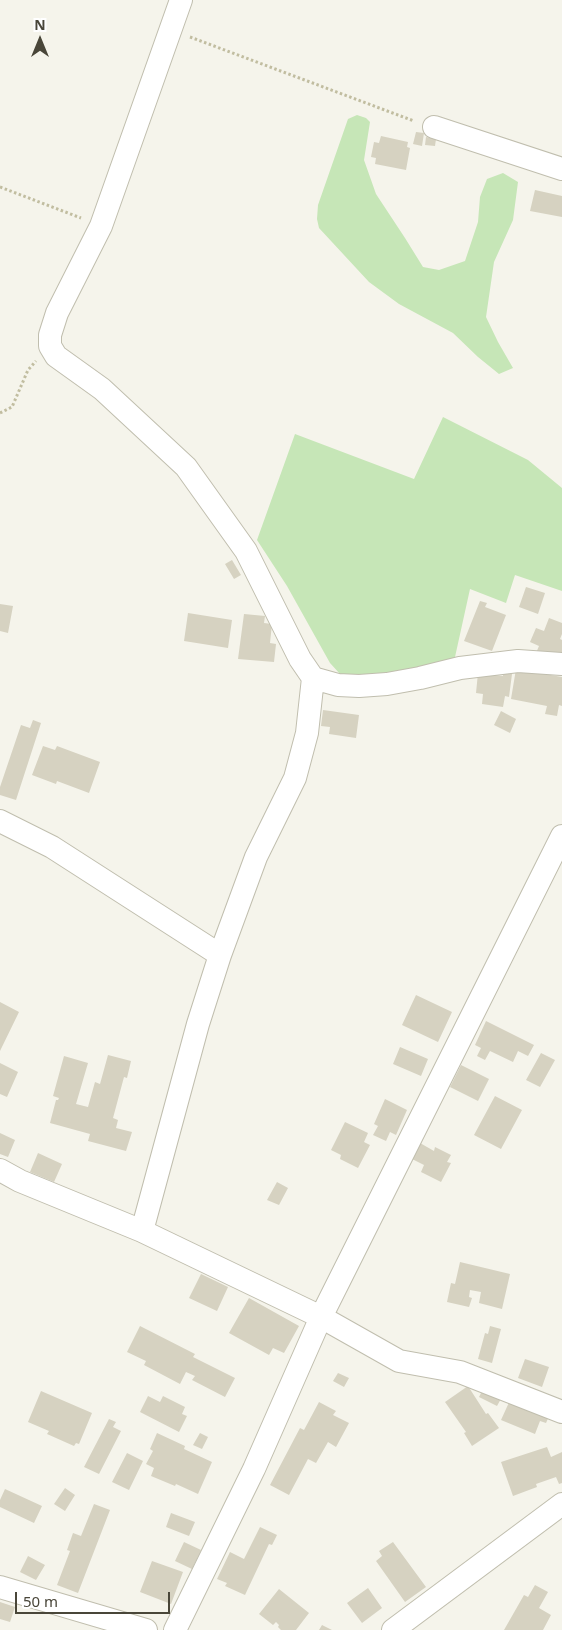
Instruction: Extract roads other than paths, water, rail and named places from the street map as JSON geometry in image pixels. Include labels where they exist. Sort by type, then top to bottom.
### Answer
[{"type":"street","points":[[181,0],[101,226],[57,313],[50,335],[50,346],[56,356],[102,389],[186,467],[246,551],[300,659],[313,678],[338,685],[359,686],[387,684],[460,668],[518,661],[562,664]]},
{"type":"street","points":[[434,127],[562,169]]},
{"type":"street","points":[[142,1231],[198,1024],[220,955],[256,857],[295,778],[307,733],[313,678]]},
{"type":"street","points":[[0,821],[52,847],[220,955]]},
{"type":"street","points":[[175,1630],[254,1469],[321,1317],[562,836]]},
{"type":"street","points":[[0,1170],[20,1181],[142,1231],[321,1317],[399,1360],[460,1372],[562,1412]]},
{"type":"street","points":[[393,1630],[562,1504]]},
{"type":"street","points":[[0,1587],[146,1630]]}]
